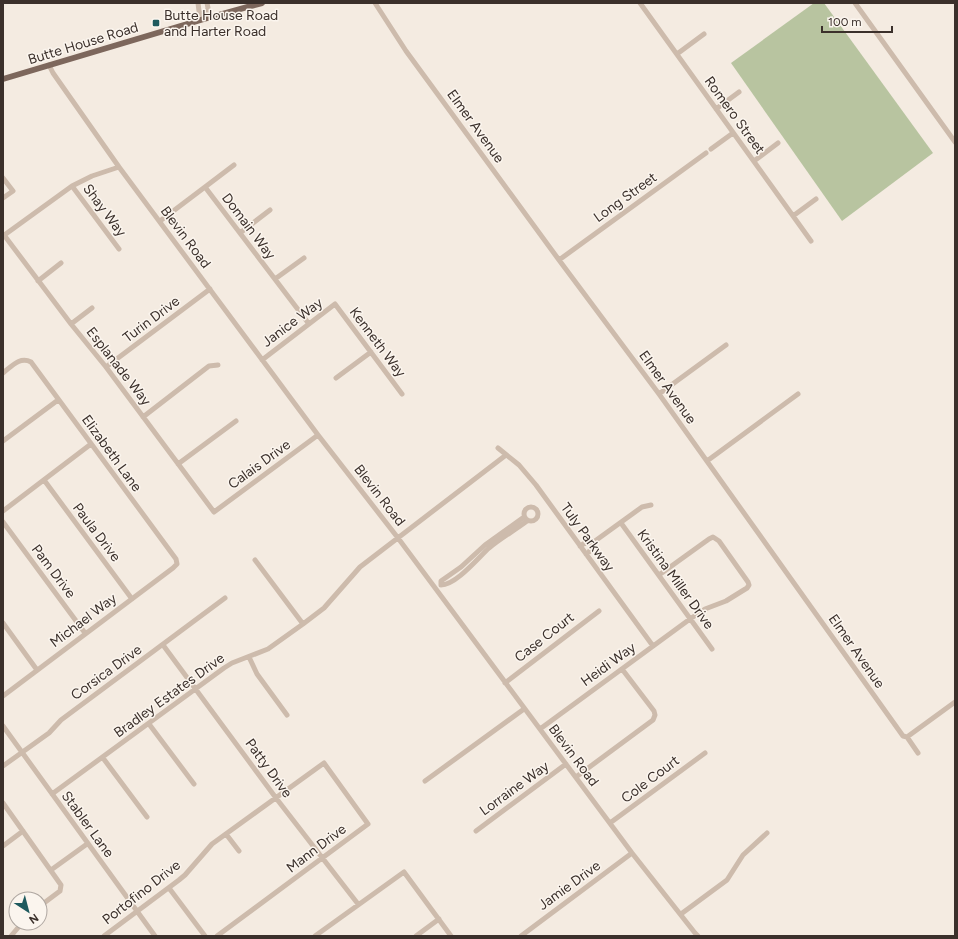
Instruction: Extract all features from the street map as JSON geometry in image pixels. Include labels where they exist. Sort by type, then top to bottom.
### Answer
[{"type":"main road","name":"Butte House Road","points":[[3,79],[262,3]]},
{"type":"street","points":[[198,3],[199,11],[204,19]]},
{"type":"street","points":[[204,19],[208,8],[207,3]]},
{"type":"street","name":"Elmer Avenue","points":[[375,3],[406,51],[659,394],[903,736],[907,737],[918,753]]},
{"type":"street","name":"Romero Street","points":[[640,3],[811,241]]},
{"type":"street","points":[[855,3],[955,142]]},
{"type":"street","points":[[677,54],[704,34]]},
{"type":"street","name":"Blevin Road","points":[[50,65],[53,73],[119,167],[262,360],[398,538],[632,854],[698,936]]},
{"type":"street","points":[[716,109],[739,92]]},
{"type":"street","name":"Long Street","points":[[559,260],[734,133]]},
{"type":"street","points":[[754,161],[778,143]]},
{"type":"street","points":[[205,187],[234,165]]},
{"type":"street","points":[[4,236],[72,186],[92,176],[119,167]]},
{"type":"street","points":[[3,178],[12,191],[3,198]]},
{"type":"street","name":"Shay Way","points":[[72,186],[119,248]]},
{"type":"street","name":"Domain Way","points":[[160,221],[205,187],[309,324]]},
{"type":"street","points":[[793,216],[816,199]]},
{"type":"street","points":[[240,233],[270,210]]},
{"type":"street","name":"Esplanade Way","points":[[4,236],[70,324],[106,367],[214,512]]},
{"type":"street","points":[[275,279],[304,258]]},
{"type":"street","points":[[38,281],[61,264]]},
{"type":"street","name":"Turin Drive","points":[[106,367],[210,289]]},
{"type":"street","name":"Janice Way","points":[[262,360],[335,304]]},
{"type":"street","name":"Kenneth Way","points":[[335,304],[402,394]]},
{"type":"street","points":[[70,324],[92,308]]},
{"type":"street","points":[[659,394],[726,345]]},
{"type":"street","points":[[336,378],[371,352]]},
{"type":"street","name":"Elizabeth Lane","points":[[3,373],[21,360],[26,359],[31,362],[176,559],[177,564]]},
{"type":"street","points":[[143,417],[210,366],[218,365]]},
{"type":"street","points":[[707,461],[798,394]]},
{"type":"street","points":[[3,441],[58,400]]},
{"type":"street","points":[[178,464],[236,421]]},
{"type":"street","name":"Calais Drive","points":[[214,512],[318,435]]},
{"type":"street","points":[[3,511],[91,444]]},
{"type":"street","name":"Tuly Parkway","points":[[498,448],[526,473],[653,646]]},
{"type":"street","name":"Bradley Estates Drive","points":[[52,794],[224,668],[268,649],[303,624],[324,608],[360,567],[506,455]]},
{"type":"street","name":"Paula Drive","points":[[44,480],[132,599]]},
{"type":"street","points":[[586,554],[595,542],[642,507],[651,505]]},
{"type":"street","points":[[436,589],[441,585],[447,585],[493,542],[526,519]]},
{"type":"street","name":"Pam Drive","points":[[3,522],[85,633]]},
{"type":"street","name":"Kristina Miller Drive","points":[[621,523],[712,649]]},
{"type":"street","name":"Heidi Way","points":[[540,729],[690,619],[706,609],[726,601],[747,588],[749,585],[719,541],[713,537],[658,575]]},
{"type":"street","points":[[580,546],[595,542]]},
{"type":"street","points":[[255,560],[303,624]]},
{"type":"street","name":"Michael Way","points":[[3,696],[177,564]]},
{"type":"street","name":"Corsica Drive","points":[[3,766],[48,733],[62,720],[226,598]]},
{"type":"street","name":"Case Court","points":[[505,683],[599,610]]},
{"type":"street","points":[[3,623],[37,670]]},
{"type":"street","name":"Patty Drive","points":[[163,645],[276,798],[358,904]]},
{"type":"street","points":[[249,657],[257,674],[287,715]]},
{"type":"street","points":[[576,777],[653,720],[655,715],[654,711],[622,669]]},
{"type":"street","points":[[907,737],[955,702]]},
{"type":"street","points":[[425,782],[524,709]]},
{"type":"street","points":[[149,724],[194,784]]},
{"type":"street","name":"Stabler Lane","points":[[3,726],[155,936]]},
{"type":"street","name":"Cole Court","points":[[610,824],[705,753]]},
{"type":"street","points":[[103,758],[147,817]]},
{"type":"street","name":"Portofino Drive","points":[[107,935],[186,875],[212,844],[324,762]]},
{"type":"street","name":"Mann Drive","points":[[217,936],[368,824],[324,762]]},
{"type":"street","name":"Lorraine Way","points":[[476,830],[566,764]]},
{"type":"street","points":[[3,803],[61,885],[60,891],[48,900]]},
{"type":"street","points":[[3,846],[23,831]]},
{"type":"street","points":[[681,914],[727,880],[743,855],[768,833]]},
{"type":"street","points":[[226,834],[239,851]]},
{"type":"street","points":[[51,870],[87,844]]},
{"type":"street","name":"Jamie Drive","points":[[520,936],[632,854]]},
{"type":"street","points":[[315,936],[404,872],[451,936]]},
{"type":"street","points":[[169,888],[205,936]]},
{"type":"street","points":[[416,936],[439,919]]},
{"type":"green space","points":[[814,3],[824,3],[933,153],[842,221],[731,63]]},
{"type":"place","name":"Butte House Road and Harter Road","points":[[156,23]]}]
